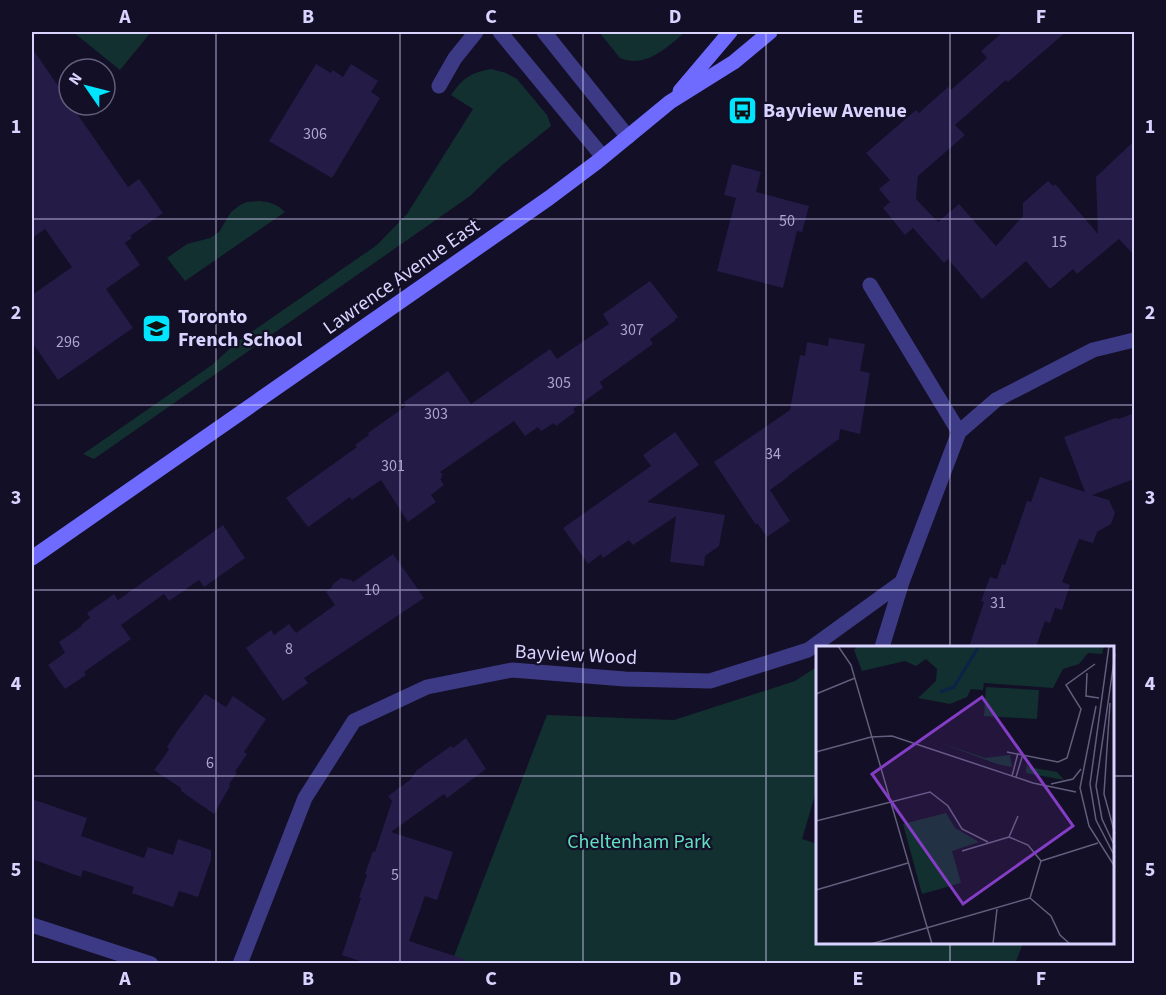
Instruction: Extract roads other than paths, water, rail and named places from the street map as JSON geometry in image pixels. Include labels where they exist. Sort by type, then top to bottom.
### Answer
[{"type":"main road","name":"Lawrence Avenue East","points":[[670,102],[730,32]]},
{"type":"main road","name":"Lawrence Avenue East","points":[[32,558],[540,204],[603,157],[670,102],[734,62],[770,32]]},
{"type":"street","points":[[439,86],[456,58],[476,32]]},
{"type":"street","points":[[500,32],[603,157]]},
{"type":"street","points":[[544,32],[628,136]]},
{"type":"street","points":[[870,285],[959,432]]},
{"type":"street","points":[[882,646],[902,582],[959,432],[996,400],[1093,350],[1134,340]]},
{"type":"street","name":"Bayview Wood","points":[[240,963],[306,798],[354,721],[427,687],[512,670],[625,679],[710,681],[808,650],[902,582]]},
{"type":"street","points":[[32,925],[151,963]]},
{"type":"place","name":"Bayview Avenue","points":[[742,110]]},
{"type":"place","name":"Toronto French School","points":[[157,328]]},
{"type":"park label","name":"Cheltenham Park","points":[[639,841]]}]
